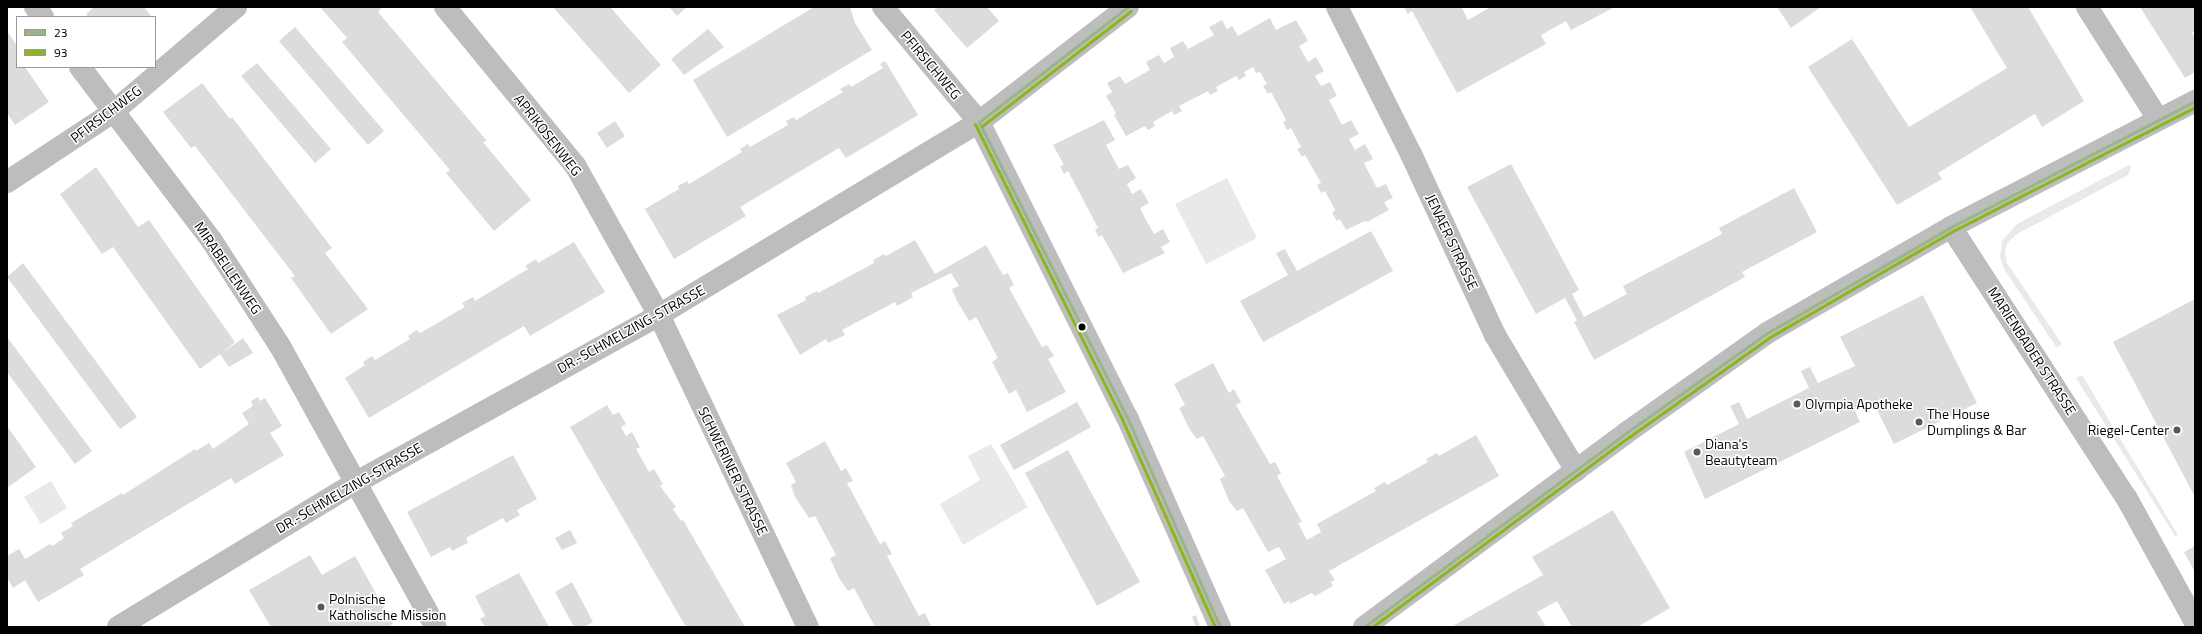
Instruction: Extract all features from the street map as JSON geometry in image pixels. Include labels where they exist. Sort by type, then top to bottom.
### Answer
[{"type":"street","points":[[35,7],[41,16]]},
{"type":"street","name":"PFIRSICHWEG","points":[[7,182],[114,112],[236,7]]},
{"type":"street","name":"APRIKOSENWEG","points":[[444,7],[575,165],[659,315]]},
{"type":"street","name":"PFIRSICHWEG","points":[[883,7],[979,122],[1127,417],[1220,627]]},
{"type":"street","name":"DR.-SCHMELZING-STRASSE","points":[[118,627],[355,483],[659,315],[979,122],[1128,7]]},
{"type":"street","name":"JENAER STRASSE","points":[[1338,7],[1411,154],[1495,335],[1576,471]]},
{"type":"street","points":[[2087,7],[2158,120]]},
{"type":"street","name":"MIRABELLENWEG","points":[[81,68],[212,241],[280,346],[436,627]]},
{"type":"street","points":[[1364,627],[1576,471],[1768,333],[1951,227],[2195,101]]},
{"type":"street","name":"MARIENBADER STRASSE","points":[[1951,227],[2126,497],[2195,622]]},
{"type":"street","name":"SCHWERINER STRASSE","points":[[659,315],[808,627]]},
{"type":"shaded area","points":[[2129,165],[2131,167],[2128,175],[2017,234],[2008,242],[2005,251],[2007,263],[2062,344],[2057,348],[2004,269],[2000,257],[2002,241],[2017,224]]},
{"type":"shaded area","points":[[1227,178],[1257,238],[1206,264],[1175,204]]},
{"type":"shaded area","points":[[2082,375],[2178,535],[2175,536],[2076,378]]},
{"type":"shaded area","points":[[991,444],[1028,507],[963,545],[940,504],[980,480],[968,456]]},
{"type":"shaded area","points":[[51,481],[67,508],[41,524],[24,497]]},
{"type":"building","points":[[94,7],[144,7],[151,16],[87,16],[86,14]]},
{"type":"building","points":[[320,7],[382,7],[378,12],[487,141],[483,142],[531,200],[494,231],[446,173],[450,170],[342,42],[347,38]]},
{"type":"building","points":[[553,7],[610,7],[661,65],[629,93]]},
{"type":"building","points":[[669,7],[687,7],[677,16]]},
{"type":"building","points":[[814,7],[850,7],[855,23],[872,50],[727,137],[693,80]]},
{"type":"building","points":[[938,7],[987,7],[999,21],[967,48],[934,10]]},
{"type":"building","points":[[1404,7],[1464,7],[1462,8],[1468,20],[1491,7],[1615,7],[1571,30],[1566,21],[1541,35],[1546,44],[1457,93],[1412,11],[1408,14]]},
{"type":"building","points":[[1777,7],[1821,7],[1791,28]]},
{"type":"building","points":[[1970,7],[2028,7],[2084,101],[2042,127],[2035,114],[1938,173],[1942,179],[1897,205],[1808,67],[1852,39],[1909,127],[2007,68]]},
{"type":"building","points":[[2140,7],[2195,7],[2195,31],[2192,33],[2195,38],[2195,72],[2185,78]]},
{"type":"building","points":[[1270,18],[1276,30],[1296,20],[1308,41],[1299,46],[1308,62],[1316,57],[1324,71],[1315,76],[1321,86],[1330,82],[1337,96],[1329,100],[1342,125],[1351,120],[1359,134],[1349,139],[1355,150],[1365,144],[1373,159],[1364,163],[1377,188],[1386,184],[1393,198],[1384,202],[1389,210],[1367,222],[1365,221],[1346,230],[1340,219],[1337,221],[1332,213],[1335,210],[1325,191],[1321,193],[1317,185],[1321,183],[1305,155],[1302,157],[1297,149],[1301,147],[1291,128],[1287,130],[1283,122],[1286,120],[1271,92],[1268,94],[1263,86],[1267,84],[1260,72],[1256,73],[1253,67],[1244,72],[1246,76],[1239,80],[1236,76],[1216,87],[1218,91],[1210,95],[1208,91],[1179,106],[1182,111],[1174,115],[1172,111],[1153,122],[1155,126],[1148,130],[1145,126],[1126,136],[1114,115],[1116,113],[1106,96],[1112,92],[1107,83],[1120,76],[1125,84],[1150,70],[1146,62],[1159,55],[1164,63],[1174,57],[1170,48],[1183,41],[1188,49],[1214,35],[1209,27],[1222,20],[1227,29],[1232,26],[1238,36]]},
{"type":"building","points":[[295,27],[384,131],[368,145],[279,41]]},
{"type":"building","points":[[708,29],[724,47],[684,75],[671,59]]},
{"type":"building","points":[[7,31],[16,44],[16,68],[26,68],[49,102],[15,125],[7,113]]},
{"type":"building","points":[[885,61],[918,115],[846,158],[839,148],[740,207],[746,216],[674,259],[645,209],[679,189],[678,186],[687,181],[689,184],[742,152],[740,149],[748,144],[750,147],[788,125],[786,121],[794,117],[796,120],[843,92],[840,89],[849,84],[851,87],[883,68],[880,64]]},
{"type":"building","points":[[257,63],[331,149],[315,163],[241,76]]},
{"type":"building","points":[[202,83],[230,119],[232,117],[332,248],[325,253],[368,309],[331,334],[291,278],[295,276],[195,146],[191,148],[163,112]]},
{"type":"building","points":[[1104,120],[1115,140],[1106,145],[1119,169],[1128,165],[1136,178],[1127,184],[1132,194],[1141,189],[1149,203],[1140,208],[1146,220],[1154,234],[1163,229],[1170,242],[1161,247],[1165,253],[1123,273],[1102,235],[1099,237],[1095,230],[1098,228],[1068,171],[1064,174],[1060,166],[1064,165],[1053,145]]},
{"type":"building","points":[[615,121],[625,136],[607,148],[597,133]]},
{"type":"building","points":[[1511,164],[1579,290],[1572,294],[1584,317],[1627,294],[1623,286],[1722,234],[1719,228],[1794,188],[1817,232],[1742,272],[1745,277],[1594,360],[1574,322],[1577,320],[1565,298],[1536,314],[1467,187]]},
{"type":"building","points":[[96,167],[138,227],[149,220],[235,342],[222,353],[243,338],[253,353],[229,367],[220,354],[200,369],[113,247],[102,254],[60,194]]},
{"type":"building","points":[[1371,231],[1393,271],[1263,342],[1240,301],[1288,275],[1276,253],[1285,249],[1297,271]]},
{"type":"building","points":[[915,240],[935,274],[986,245],[1003,275],[1008,273],[1014,285],[1009,288],[1042,347],[1047,345],[1054,356],[1048,359],[1066,392],[1027,412],[1016,390],[1009,394],[992,362],[998,358],[976,317],[969,321],[957,301],[952,289],[959,286],[951,273],[911,293],[913,297],[897,306],[895,302],[842,330],[845,335],[828,343],[826,339],[800,355],[777,315],[806,300],[805,297],[817,291],[818,293],[874,263],[873,260],[884,254],[886,256]]},
{"type":"building","points":[[574,242],[605,292],[530,336],[524,326],[369,418],[345,378],[365,365],[363,362],[372,356],[375,360],[410,339],[408,336],[415,331],[417,330],[420,333],[465,307],[462,303],[473,297],[475,301],[528,269],[525,266],[536,259],[538,263]]},
{"type":"building","points":[[23,263],[137,417],[120,429],[7,277]]},
{"type":"building","points":[[1923,295],[1977,403],[1894,444],[1873,402],[1855,411],[1860,422],[1705,499],[1684,452],[1739,424],[1730,406],[1739,402],[1747,419],[1809,388],[1801,371],[1810,367],[1818,383],[1855,366],[1840,337]]},
{"type":"building","name":"Riegel-Center","points":[[2195,299],[2195,497],[2113,342]]},
{"type":"building","points":[[7,337],[92,451],[75,464],[7,372]]},
{"type":"building","points":[[1213,363],[1229,393],[1234,389],[1241,402],[1236,405],[1270,464],[1275,462],[1281,473],[1277,476],[1302,522],[1298,523],[1307,540],[1321,532],[1317,524],[1376,491],[1374,488],[1385,482],[1387,485],[1428,462],[1426,459],[1437,453],[1439,456],[1476,435],[1499,476],[1329,571],[1335,580],[1331,582],[1333,586],[1315,596],[1312,593],[1290,604],[1289,601],[1284,604],[1265,570],[1286,559],[1279,547],[1268,552],[1243,508],[1237,511],[1229,501],[1220,479],[1225,476],[1203,436],[1197,439],[1190,430],[1179,408],[1185,405],[1174,384]]},
{"type":"building","points":[[258,397],[260,401],[265,398],[282,426],[270,433],[284,455],[235,484],[231,478],[80,569],[84,575],[38,602],[25,580],[13,588],[7,577],[7,556],[19,549],[25,559],[50,544],[52,546],[64,538],[61,533],[73,526],[71,523],[122,493],[123,495],[195,449],[196,451],[209,443],[213,449],[249,424],[242,413],[253,406],[251,401]]},
{"type":"building","points":[[1077,402],[1091,427],[1014,470],[1000,445]]},
{"type":"building","points":[[607,405],[613,415],[619,412],[626,424],[621,427],[626,436],[632,432],[640,447],[636,449],[649,472],[654,469],[663,484],[660,486],[676,507],[673,509],[681,521],[683,520],[745,627],[686,627],[570,427]]},
{"type":"building","points":[[7,426],[36,467],[7,488]]},
{"type":"building","points":[[825,441],[841,471],[846,468],[853,481],[847,483],[880,544],[885,541],[892,554],[887,556],[919,616],[925,613],[931,626],[875,627],[854,588],[848,591],[839,578],[830,558],[836,555],[815,516],[809,518],[795,497],[791,485],[796,482],[786,463]]},
{"type":"building","points":[[1068,450],[1140,582],[1097,606],[1025,473]]},
{"type":"building","points":[[513,455],[537,499],[517,510],[520,515],[506,523],[503,518],[466,538],[468,543],[452,551],[450,547],[431,557],[407,512]]},
{"type":"building","points":[[1613,510],[1670,608],[1637,627],[1572,627],[1557,601],[1537,612],[1546,627],[1451,627],[1543,575],[1532,557]]},
{"type":"building","points":[[570,530],[577,543],[562,550],[555,538]]},
{"type":"building","points":[[2195,546],[2195,572],[2184,552]]},
{"type":"building","name":"Polnische Katholische Mission","points":[[310,555],[322,575],[355,556],[393,624],[387,627],[271,627],[249,590]]},
{"type":"building","points":[[519,573],[549,627],[485,627],[480,619],[485,616],[475,596]]},
{"type":"building","points":[[572,582],[593,622],[584,627],[574,627],[555,592]]},
{"type":"building","points":[[1196,615],[1200,627],[1196,627],[1192,617]]},
{"type":"transit line","name":"23","points":[[979,122],[1128,7]]},
{"type":"transit line","name":"93","points":[[982,126],[1131,11]]},
{"type":"transit line","name":"23","points":[[1364,627],[1626,433],[1767,333],[1951,227],[2195,101]]},
{"type":"transit line","name":"93","points":[[1372,627],[1629,437],[1770,337],[1953,231],[2195,107]]},
{"type":"transit line","name":"23","points":[[979,122],[1127,417],[1220,627]]},
{"type":"transit line","name":"93","points":[[975,124],[1122,419],[1215,627]]},
{"type":"place","name":"Olympia Apotheke","points":[[1797,404]]},
{"type":"place","name":"The House Dumplings & Bar","points":[[1919,422]]},
{"type":"place","name":"Riegel-Center","points":[[2177,430]]},
{"type":"place","name":"Diana's Beautyteam","points":[[1697,452]]},
{"type":"place","name":"Polnische Katholische Mission","points":[[321,607]]}]
